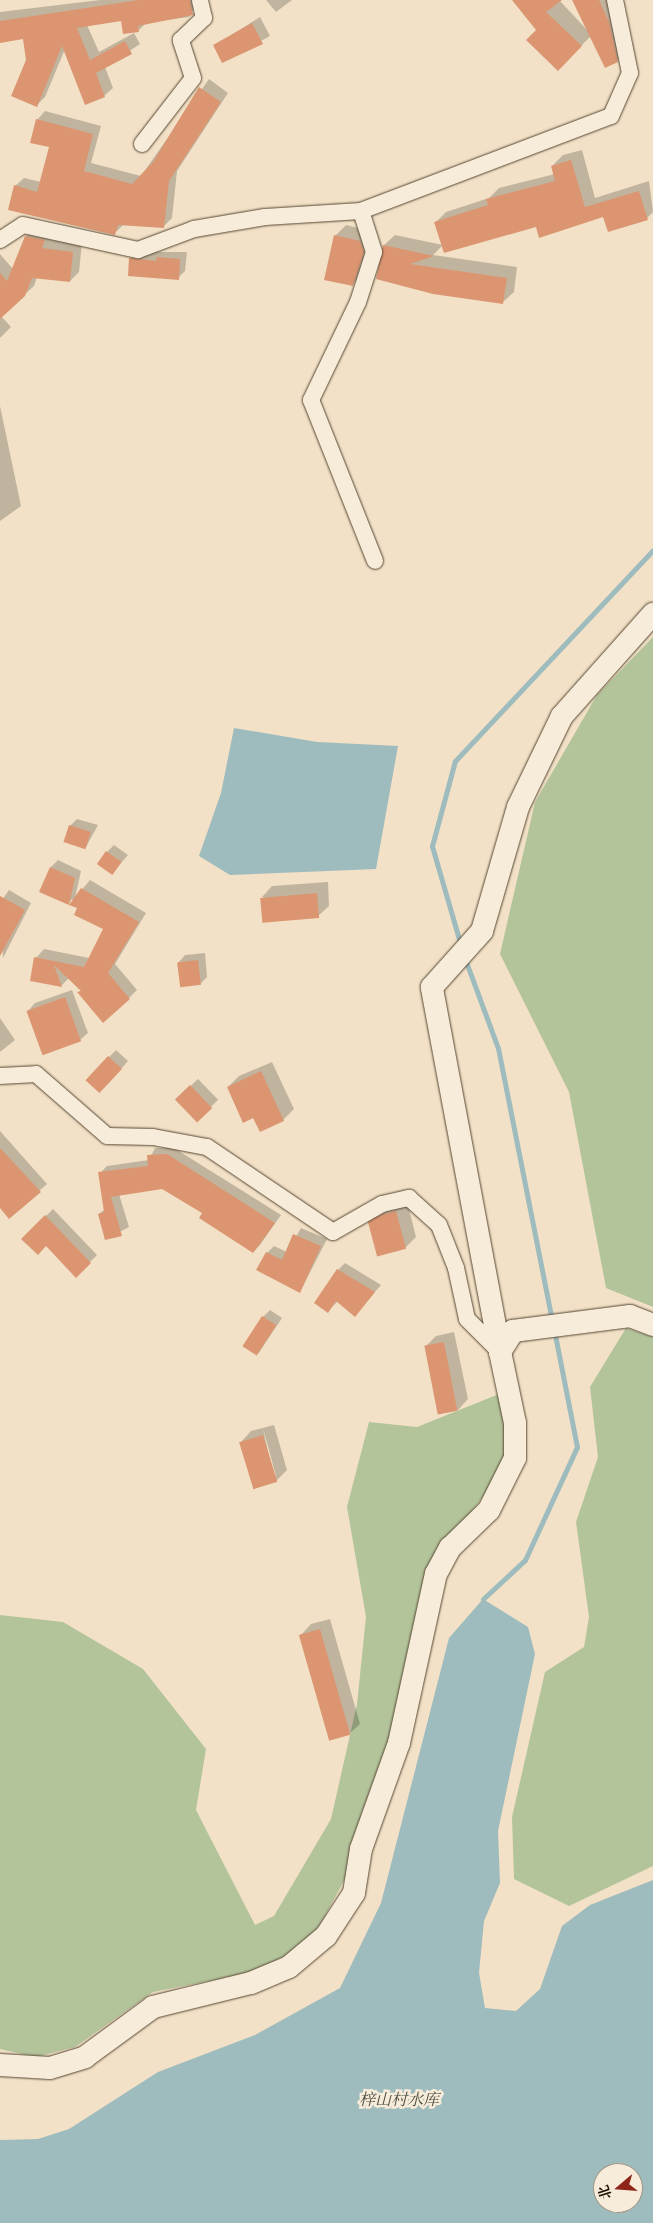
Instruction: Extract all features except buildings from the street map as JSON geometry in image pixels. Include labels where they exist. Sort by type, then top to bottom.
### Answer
[{"type":"street","points":[[142,144],[193,78],[181,40],[204,18],[200,0]]},
{"type":"street","points":[[0,240],[23,225],[138,250],[194,229],[265,217],[361,211],[611,116],[630,73],[615,0]]},
{"type":"street","points":[[361,211],[374,252],[358,302],[311,400],[375,562]]},
{"type":"street","points":[[0,2065],[50,2068],[86,2057],[153,2007],[251,1983],[289,1967],[326,1936],[354,1893],[360,1849],[399,1743],[436,1574],[450,1548],[489,1510],[515,1458],[515,1423],[432,987],[482,931],[518,807],[562,716],[653,614]]},
{"type":"street","points":[[0,1076],[36,1074],[107,1136],[153,1137],[207,1147],[333,1232],[382,1204],[409,1198],[439,1225],[456,1268],[467,1319],[500,1352]]},
{"type":"street","points":[[500,1352],[513,1331],[630,1316],[653,1325]]},
{"type":"green space","points":[[653,637],[653,1307],[606,1288],[569,1092],[500,954],[535,802],[597,695]]},
{"type":"green space","points":[[626,1328],[653,1337],[653,1866],[569,1906],[514,1879],[512,1817],[545,1672],[584,1647],[589,1617],[576,1522],[598,1457],[590,1387]]},
{"type":"green space","points":[[499,1394],[511,1444],[485,1494],[427,1569],[392,1736],[348,1873],[319,1927],[291,1953],[254,1972],[153,1992],[75,2047],[36,2057],[0,2049],[0,1615],[63,1622],[143,1669],[206,1749],[196,1810],[255,1925],[274,1916],[331,1819],[357,1704],[366,1617],[347,1507],[369,1422],[417,1427]]},
{"type":"water","points":[[234,728],[317,742],[398,746],[376,869],[230,875],[199,856],[221,793]]},
{"type":"water","name":"梓山村水库","points":[[483,1599],[528,1627],[535,1654],[498,1831],[500,1883],[484,1921],[479,1973],[485,2008],[516,2011],[540,1989],[562,1926],[590,1905],[653,1880],[653,2223],[0,2223],[0,2140],[38,2139],[69,2129],[158,2072],[255,2035],[340,1988],[381,1903],[449,1638]]},
{"type":"waterway","points":[[461,946],[432,846],[455,761],[653,550]]},
{"type":"waterway","points":[[465,959],[498,1048],[552,1320]]},
{"type":"waterway","points":[[483,1599],[525,1560],[577,1447],[554,1330]]}]
